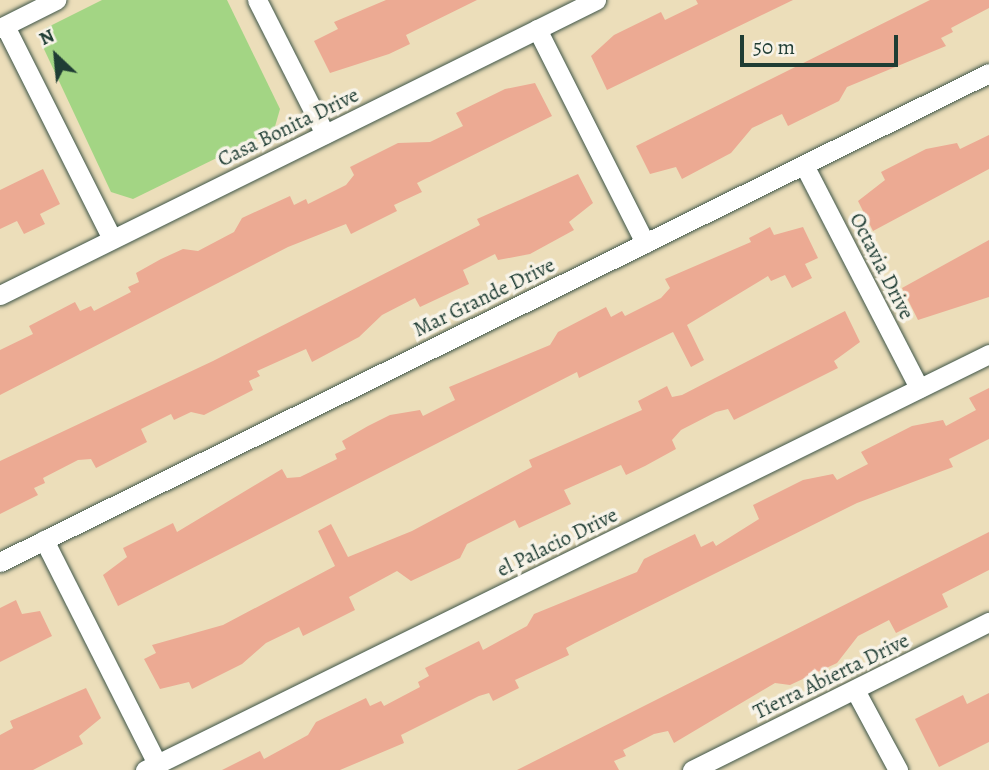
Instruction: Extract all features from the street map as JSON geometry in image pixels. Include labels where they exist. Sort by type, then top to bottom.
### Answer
[{"type":"street","points":[[56,0],[3,27],[112,239]]},
{"type":"street","points":[[257,0],[325,134]]},
{"type":"street","name":"Casa Bonita Drive","points":[[0,295],[596,0]]},
{"type":"street","points":[[537,29],[645,243]]},
{"type":"street","name":"Mar Grande Drive","points":[[0,562],[989,74]]},
{"type":"street","name":"Octavia Drive","points":[[804,164],[919,388]]},
{"type":"street","name":"el Palacio Drive","points":[[151,767],[989,354]]},
{"type":"street","points":[[44,540],[151,767]]},
{"type":"street","name":"Tierra Abierta Drive","points":[[692,770],[989,622]]},
{"type":"street","points":[[855,690],[898,770]]},
{"type":"green space","points":[[102,0],[227,0],[280,109],[274,130],[133,199],[111,192],[43,47],[46,28]]},
{"type":"building","points":[[386,0],[477,0],[406,35],[410,44],[389,54],[330,73],[314,41],[338,29],[334,22]]},
{"type":"building","points":[[696,0],[793,0],[607,90],[591,56],[614,35],[661,12],[665,20],[698,4]]},
{"type":"building","points":[[930,0],[989,0],[989,8],[951,28],[953,32],[941,38],[946,46],[847,87],[839,101],[788,126],[782,114],[752,128],[731,153],[682,179],[676,167],[650,174],[636,146]]},
{"type":"building","points":[[535,83],[552,116],[417,183],[422,192],[394,205],[397,211],[351,234],[346,224],[288,247],[0,395],[0,350],[33,334],[29,326],[75,302],[80,311],[91,306],[94,311],[131,292],[128,287],[139,282],[136,273],[161,259],[183,249],[198,251],[234,232],[242,218],[290,196],[294,205],[306,199],[308,204],[346,185],[354,175],[350,167],[398,143],[430,142],[463,126],[456,113],[505,89]]},
{"type":"building","points":[[989,135],[989,169],[873,231],[858,201],[885,180],[881,172],[926,149],[957,143],[960,149]]},
{"type":"building","points":[[43,169],[60,204],[40,214],[45,224],[24,234],[17,221],[0,229],[0,190]]},
{"type":"building","points":[[578,174],[593,203],[569,222],[574,230],[530,254],[498,260],[495,254],[463,270],[469,284],[420,307],[415,298],[382,315],[359,337],[312,362],[306,349],[257,371],[260,376],[249,381],[253,390],[204,415],[191,412],[174,420],[171,414],[141,429],[147,442],[96,468],[91,459],[78,460],[43,478],[45,483],[34,488],[38,495],[0,514],[0,461],[213,361],[480,225],[477,219]]},
{"type":"building","points":[[770,227],[774,235],[803,227],[818,258],[805,264],[812,278],[792,288],[785,275],[771,281],[768,276],[687,325],[704,360],[691,367],[673,332],[579,378],[577,372],[118,606],[103,575],[127,557],[123,548],[173,523],[177,532],[282,469],[287,478],[300,477],[337,459],[335,454],[346,449],[342,441],[368,426],[390,415],[420,410],[423,416],[455,400],[449,387],[550,345],[558,332],[606,307],[611,317],[622,311],[625,316],[661,298],[670,288],[665,279],[751,242],[749,238]]},
{"type":"building","points":[[989,240],[989,297],[918,320],[902,288]]},
{"type":"building","points":[[845,311],[860,342],[834,361],[838,368],[734,420],[728,409],[716,412],[681,430],[672,440],[676,449],[645,466],[626,475],[621,465],[564,490],[571,504],[519,528],[515,520],[467,544],[460,558],[411,581],[397,571],[349,597],[355,610],[303,636],[299,627],[266,643],[242,664],[192,689],[189,682],[160,689],[144,659],[156,653],[152,645],[223,625],[335,566],[318,531],[331,524],[348,557],[412,531],[532,467],[529,460],[642,410],[638,401],[667,386],[672,397],[682,395]]},
{"type":"building","points":[[989,388],[989,439],[949,459],[953,467],[857,503],[575,643],[566,648],[569,655],[515,680],[519,688],[493,701],[489,693],[479,696],[401,735],[404,743],[340,770],[222,770],[260,751],[264,759],[308,735],[316,722],[366,698],[370,706],[381,701],[384,706],[420,687],[418,682],[429,676],[425,668],[479,641],[483,650],[527,626],[534,614],[637,572],[644,559],[695,534],[701,547],[713,541],[716,546],[759,519],[753,505],[803,480],[833,474],[837,480],[868,464],[861,452],[912,426],[943,420],[946,426],[976,410],[969,398]]},
{"type":"building","points":[[989,532],[989,570],[942,594],[948,607],[896,633],[889,620],[858,636],[837,663],[790,685],[775,683],[674,743],[668,731],[654,734],[623,750],[626,756],[614,761],[619,770],[517,770]]},
{"type":"building","points":[[16,600],[22,614],[40,611],[52,636],[0,662],[0,608]]},
{"type":"building","points":[[86,688],[101,718],[79,736],[83,744],[33,770],[0,770],[0,735],[13,728],[10,721]]},
{"type":"building","points":[[989,693],[989,742],[939,767],[915,719],[963,695],[967,704]]}]
